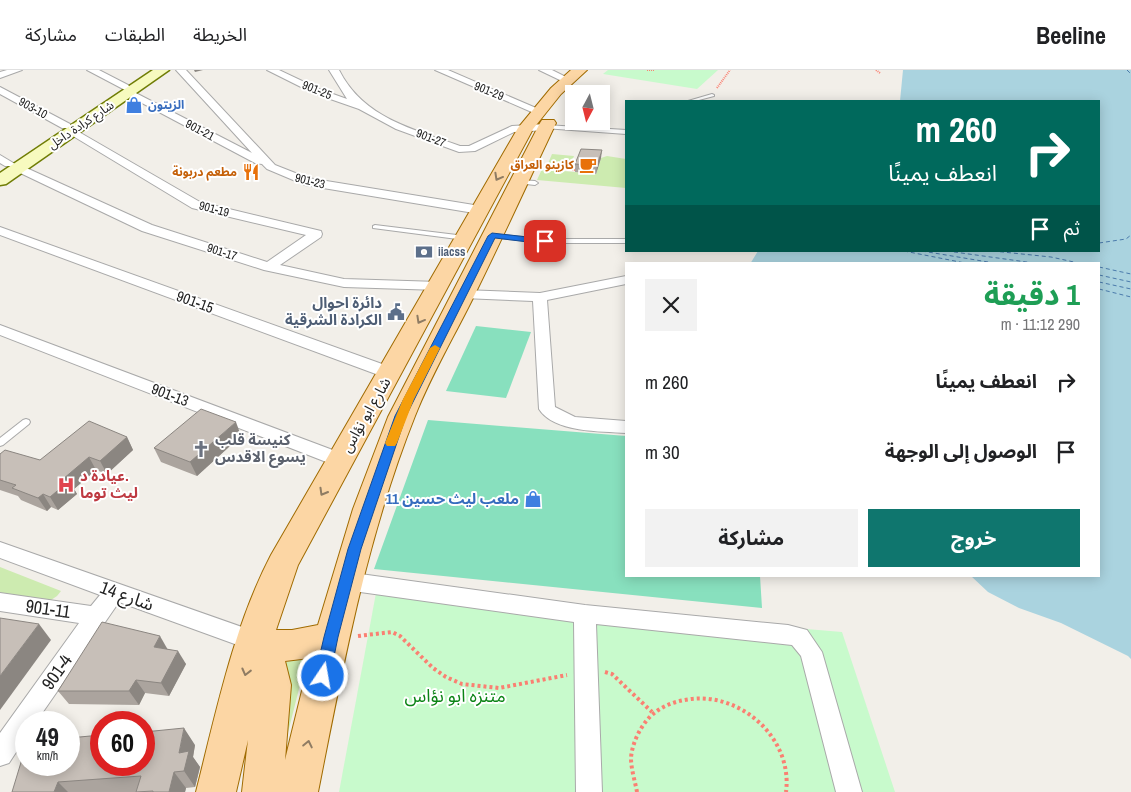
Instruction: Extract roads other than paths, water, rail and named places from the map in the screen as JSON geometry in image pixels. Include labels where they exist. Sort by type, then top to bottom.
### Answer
[{"type":"main road","name":"شارع كرادة داخل","points":[[127,90],[152,70]]},
{"type":"main road","name":"شارع كرادة داخل","points":[[0,180],[7,165],[69,129],[127,90],[162,70]]},
{"type":"main road","name":"شارع ابو نؤاس","points":[[216,792],[254,641],[282,564],[390,373],[492,236],[530,178],[537,122],[564,101],[596,70]]},
{"type":"main road","name":"شارع ابو نؤاس","points":[[298,792],[341,637],[346,581],[354,549],[401,416],[451,290],[466,238],[480,210],[537,122],[564,73]]},
{"type":"main road","points":[[254,641],[278,646],[291,646],[341,637]]},
{"type":"main road","points":[[254,641],[266,658],[273,685],[262,792]]},
{"type":"street","points":[[0,75],[17,70]]},
{"type":"street","name":"901-21","points":[[92,70],[271,167]]},
{"type":"street","name":"901-23","points":[[181,70],[271,167],[305,181],[480,210]]},
{"type":"street","name":"901-25","points":[[272,70],[316,91],[363,107]]},
{"type":"street","name":"901-27","points":[[334,70],[348,94],[363,107],[385,120],[412,132],[465,150],[506,132],[537,122]]},
{"type":"street","name":"901-29","points":[[440,70],[537,122]]},
{"type":"street","name":"903-10","points":[[0,90],[69,129]]},
{"type":"street","name":"901-19","points":[[69,129],[196,205],[316,234],[269,267]]},
{"type":"street","name":"901-17","points":[[7,165],[147,228],[269,267],[344,282],[540,297],[625,280]]},
{"type":"street","name":"901-15","points":[[0,231],[390,373]]},
{"type":"street","points":[[540,297],[547,409],[554,416],[561,419],[581,423],[625,427]]},
{"type":"street","name":"901-13","points":[[0,330],[340,460]]},
{"type":"street","name":"شارع 14","points":[[0,550],[254,641]]},
{"type":"street","points":[[346,581],[584,614],[788,635],[799,638],[811,652],[849,792]]},
{"type":"street","name":"901-4","points":[[0,754],[96,616],[115,592]]},
{"type":"street","name":"901-11","points":[[0,602],[96,616]]},
{"type":"street","points":[[584,614],[589,792]]},
{"type":"lane","points":[[694,100],[712,95]]},
{"type":"lane","points":[[537,122],[625,132]]},
{"type":"lane","points":[[375,227],[466,238]]},
{"type":"lane","points":[[492,236],[545,241],[625,242]]},
{"type":"lane","points":[[0,442],[26,422]]},
{"type":"water","points":[[903,70],[1131,70],[1131,659],[1061,623],[1019,608],[988,592],[972,577],[1100,577],[1100,262],[751,262],[757,252],[1100,252],[1100,100],[900,100]]},
{"type":"place","name":"الزيتون","points":[[134,105]]},
{"type":"place","name":"كازينو العراق","points":[[588,165]]},
{"type":"place","name":"مطعم دربونة","points":[[251,172]]},
{"type":"place","name":"iiacss","points":[[424,252]]},
{"type":"place","name":"دائرة احوال الكرادة الشرقية","points":[[396,312]]},
{"type":"place","name":"كنيسة قلب يسوع الاقدس","points":[[201,449]]},
{"type":"place","name":"عيادة د. ليث توما","points":[[66,485]]},
{"type":"place","name":"ملعب ليث حسين 11","points":[[533,499]]},
{"type":"park label","name":"متنزه ابو نؤاس","points":[[455,696]]}]
